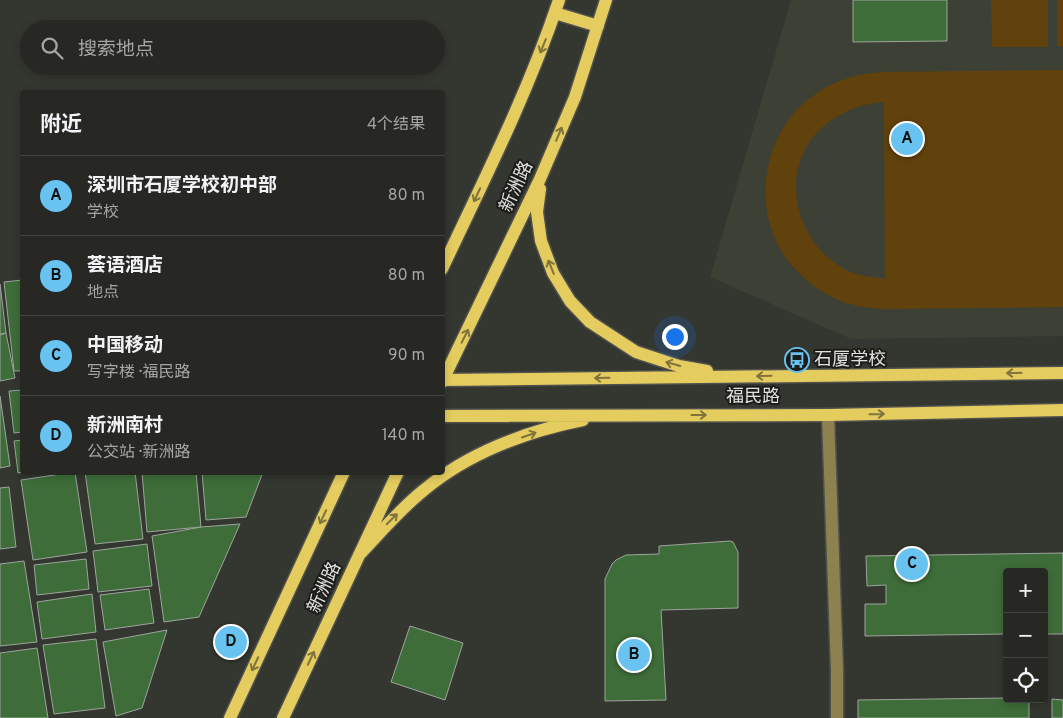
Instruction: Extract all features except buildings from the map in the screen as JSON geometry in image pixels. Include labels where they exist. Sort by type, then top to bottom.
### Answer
[{"type":"main road","name":"新洲路","points":[[445,263],[522,99],[546,41],[559,0]]},
{"type":"main road","name":"新洲路","points":[[445,377],[540,179],[575,97],[606,0]]},
{"type":"main road","points":[[555,13],[598,26]]},
{"type":"main road","points":[[540,179],[537,212],[541,241],[557,280],[570,301],[590,322],[636,352],[679,366],[738,377]]},
{"type":"main road","name":"福民路","points":[[445,381],[1063,373]]},
{"type":"main road","name":"福民路","points":[[445,416],[615,414],[828,415],[1063,410]]},
{"type":"main road","points":[[445,475],[459,465],[507,443],[554,426],[615,414]]},
{"type":"main road","name":"新洲路","points":[[230,718],[343,475]]},
{"type":"main road","name":"新洲路","points":[[283,718],[397,475]]},
{"type":"main road","points":[[359,555],[424,489],[444,475]]},
{"type":"street","points":[[828,415],[838,670],[838,718]]},
{"type":"shaded area","points":[[791,0],[1063,0],[1063,336],[851,339],[710,277]]},
{"type":"shaded area","points":[[991,0],[1048,0],[1048,47],[992,47]]},
{"type":"shaded area","points":[[1057,0],[1063,0],[1063,46],[1057,46]]},
{"type":"shaded area","points":[[1063,70],[1063,307],[884,309],[860,306],[842,301],[820,290],[799,273],[787,259],[772,232],[767,211],[766,189],[768,168],[774,146],[784,127],[797,109],[814,95],[830,85],[846,79],[882,72]],"holes":[[[884,103],[885,279],[848,271],[828,257],[813,240],[802,220],[797,198],[797,176],[803,155],[815,135],[833,119],[851,109],[863,105]]]},
{"type":"place","name":"深圳市石厦学校初中部","points":[[907,139]]},
{"type":"place","name":"石厦学校","points":[[797,360]]},
{"type":"place","name":"中国移动","points":[[912,564]]},
{"type":"place","name":"新洲南村","points":[[231,642]]},
{"type":"place","name":"荟语酒店","points":[[634,655]]}]
